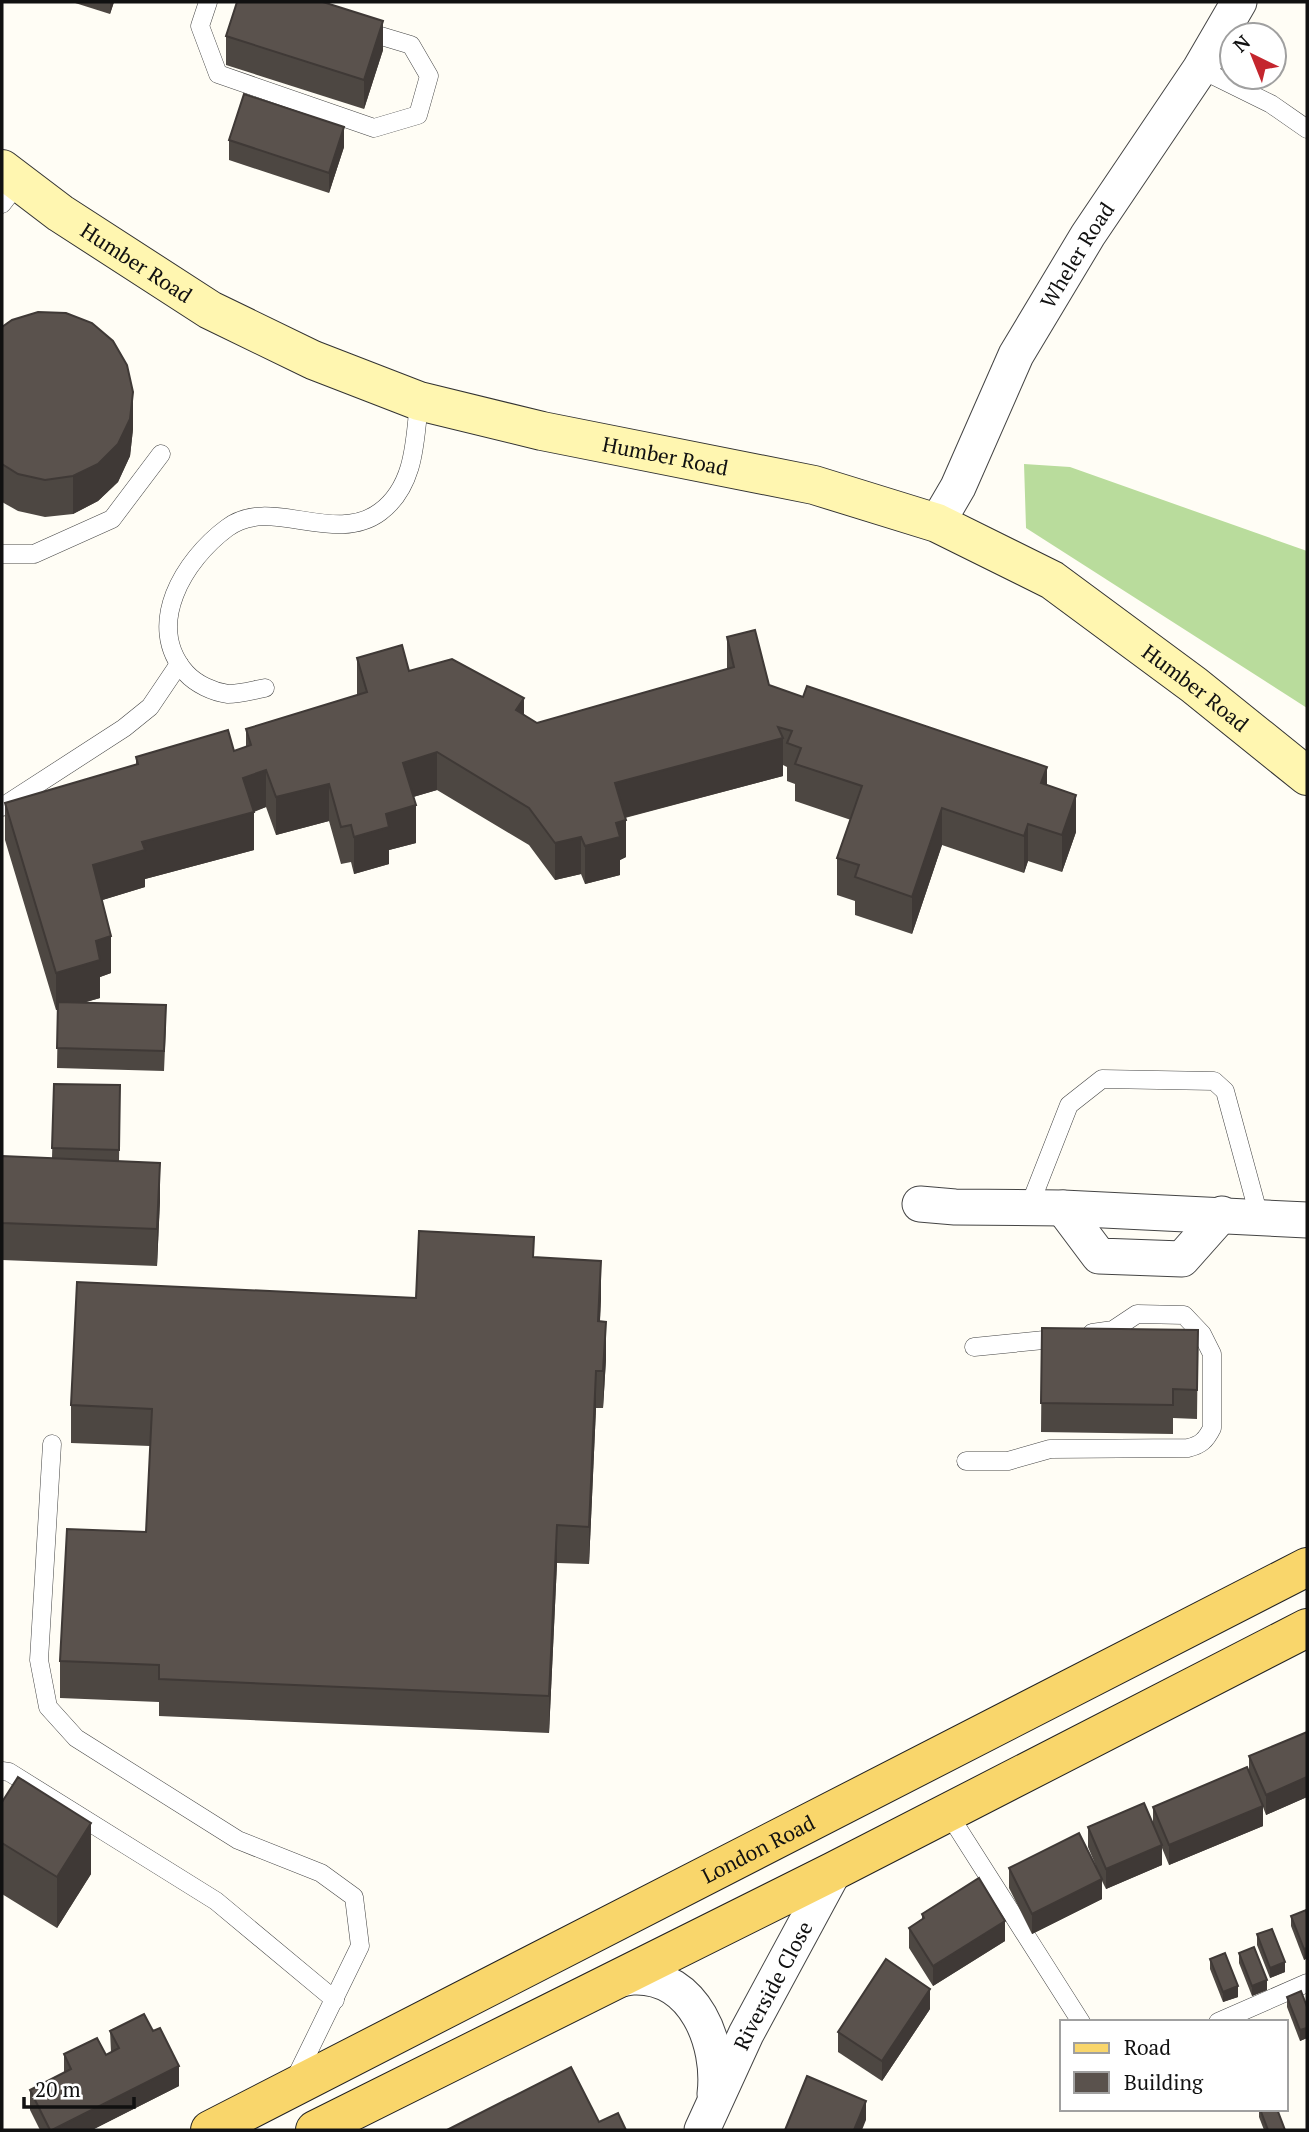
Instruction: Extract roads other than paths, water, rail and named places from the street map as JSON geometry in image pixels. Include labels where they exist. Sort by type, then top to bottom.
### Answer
[{"type":"main road","name":"Humber Road","points":[[7,185],[60,213],[210,310],[313,360],[419,401],[542,430],[814,485],[937,523],[1052,580],[1194,685],[1307,776]]},
{"type":"main road","name":"London Road","points":[[210,2130],[1307,1567]]},
{"type":"main road","points":[[315,2130],[1306,1631]]},
{"type":"street","name":"Wheler Road","points":[[937,523],[958,487],[1016,355],[1088,234],[1200,69],[1239,2]]},
{"type":"street","points":[[920,1204],[1222,1214],[1307,1220]]},
{"type":"street","points":[[1046,1207],[1099,1256],[1182,1259],[1222,1214]]},
{"type":"street","name":"Riverside Close","points":[[708,2116],[792,1945],[834,1871]]},
{"type":"street","name":"Riverside Close","points":[[612,1981],[634,1977],[663,1982],[689,2001],[699,2013],[714,2056],[716,2083],[708,2116]]},
{"type":"lane","points":[[208,2],[200,26],[218,74],[374,128],[418,115],[429,76],[411,45],[348,26]]},
{"type":"lane","points":[[1200,69],[1271,104],[1307,129]]},
{"type":"lane","points":[[265,688],[230,694],[211,690],[191,678],[178,664],[169,646],[168,625],[171,601],[183,578],[207,546],[229,526],[247,517],[342,525],[365,522],[380,512],[394,500],[408,478],[419,401]]},
{"type":"lane","points":[[2,554],[34,554],[112,519],[161,454]]},
{"type":"lane","points":[[2,807],[124,728],[150,707],[178,664]]},
{"type":"lane","points":[[1046,1207],[1069,1105],[1102,1080],[1214,1081],[1224,1091],[1259,1216]]},
{"type":"lane","points":[[966,1461],[1008,1461],[1050,1449],[1188,1448],[1199,1445],[1212,1428],[1210,1347],[1195,1324],[1184,1315],[1137,1314],[1113,1330],[1043,1341],[974,1347]]},
{"type":"lane","points":[[1113,1330],[1130,1343]]},
{"type":"lane","points":[[1183,1342],[1200,1340],[1210,1347]]},
{"type":"lane","points":[[52,1444],[39,1660],[48,1707],[76,1738],[238,1840],[321,1873],[354,1897],[360,1946],[289,2090]]},
{"type":"lane","points":[[2,1772],[9,1772],[216,1901],[335,2000]]},
{"type":"lane","points":[[948,1813],[1080,2020]]},
{"type":"lane","points":[[1223,2020],[1307,1983]]}]
